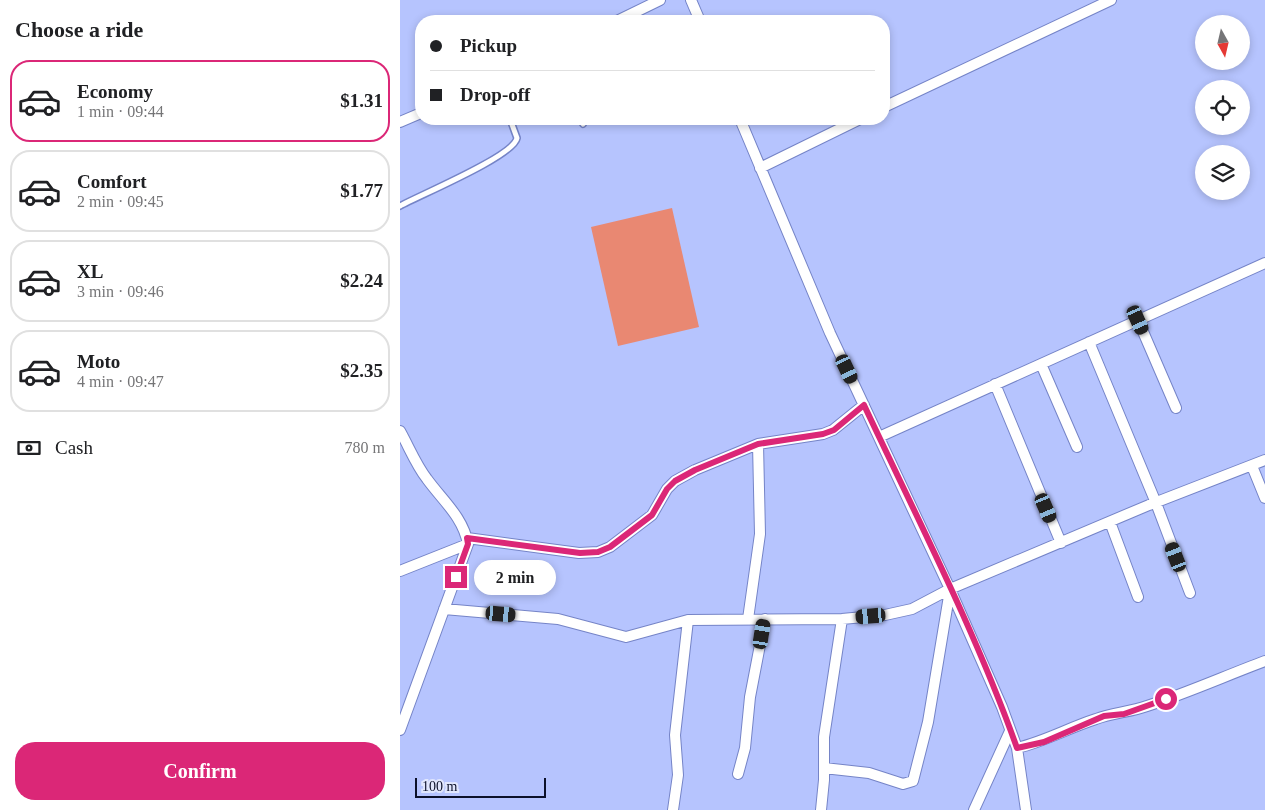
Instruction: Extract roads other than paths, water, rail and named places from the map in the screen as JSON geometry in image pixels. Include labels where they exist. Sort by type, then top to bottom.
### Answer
[{"type":"street","points":[[629,15],[660,0]]},
{"type":"street","points":[[691,0],[697,15]]},
{"type":"street","points":[[890,104],[1111,0]]},
{"type":"street","points":[[400,122],[415,116]]},
{"type":"street","points":[[742,125],[830,333],[950,590],[1002,707],[1017,748],[1026,810]]},
{"type":"street","points":[[760,168],[848,125]]},
{"type":"street","points":[[879,437],[1265,263]]},
{"type":"street","points":[[1138,320],[1176,408]]},
{"type":"street","points":[[1089,342],[1156,503],[1190,593]]},
{"type":"street","points":[[1041,364],[1076,447]]},
{"type":"street","points":[[995,384],[1061,543]]},
{"type":"street","points":[[400,572],[468,541],[580,553],[598,552],[610,547],[652,515],[667,489],[675,481],[695,470],[758,444],[823,434],[834,430],[864,405]]},
{"type":"street","points":[[400,431],[425,478],[459,518],[468,541],[400,730]]},
{"type":"street","points":[[748,619],[760,534],[758,444]]},
{"type":"street","points":[[444,609],[558,619],[626,637],[688,620],[842,619],[886,615],[912,609],[950,590],[1110,522],[1265,460]]},
{"type":"street","points":[[1252,466],[1265,498]]},
{"type":"street","points":[[1110,522],[1138,597]]},
{"type":"street","points":[[824,768],[868,773],[903,784],[913,781],[928,722],[950,590]]},
{"type":"street","points":[[738,774],[745,748],[750,697],[764,619]]},
{"type":"street","points":[[821,810],[824,736],[842,619]]},
{"type":"street","points":[[674,810],[678,775],[675,735],[688,620]]},
{"type":"street","points":[[1017,748],[1044,742],[1104,716],[1124,714],[1148,706],[1265,662]]},
{"type":"street","points":[[974,810],[1010,731]]},
{"type":"lane","points":[[400,206],[495,159],[510,149],[517,138],[512,125]]}]
